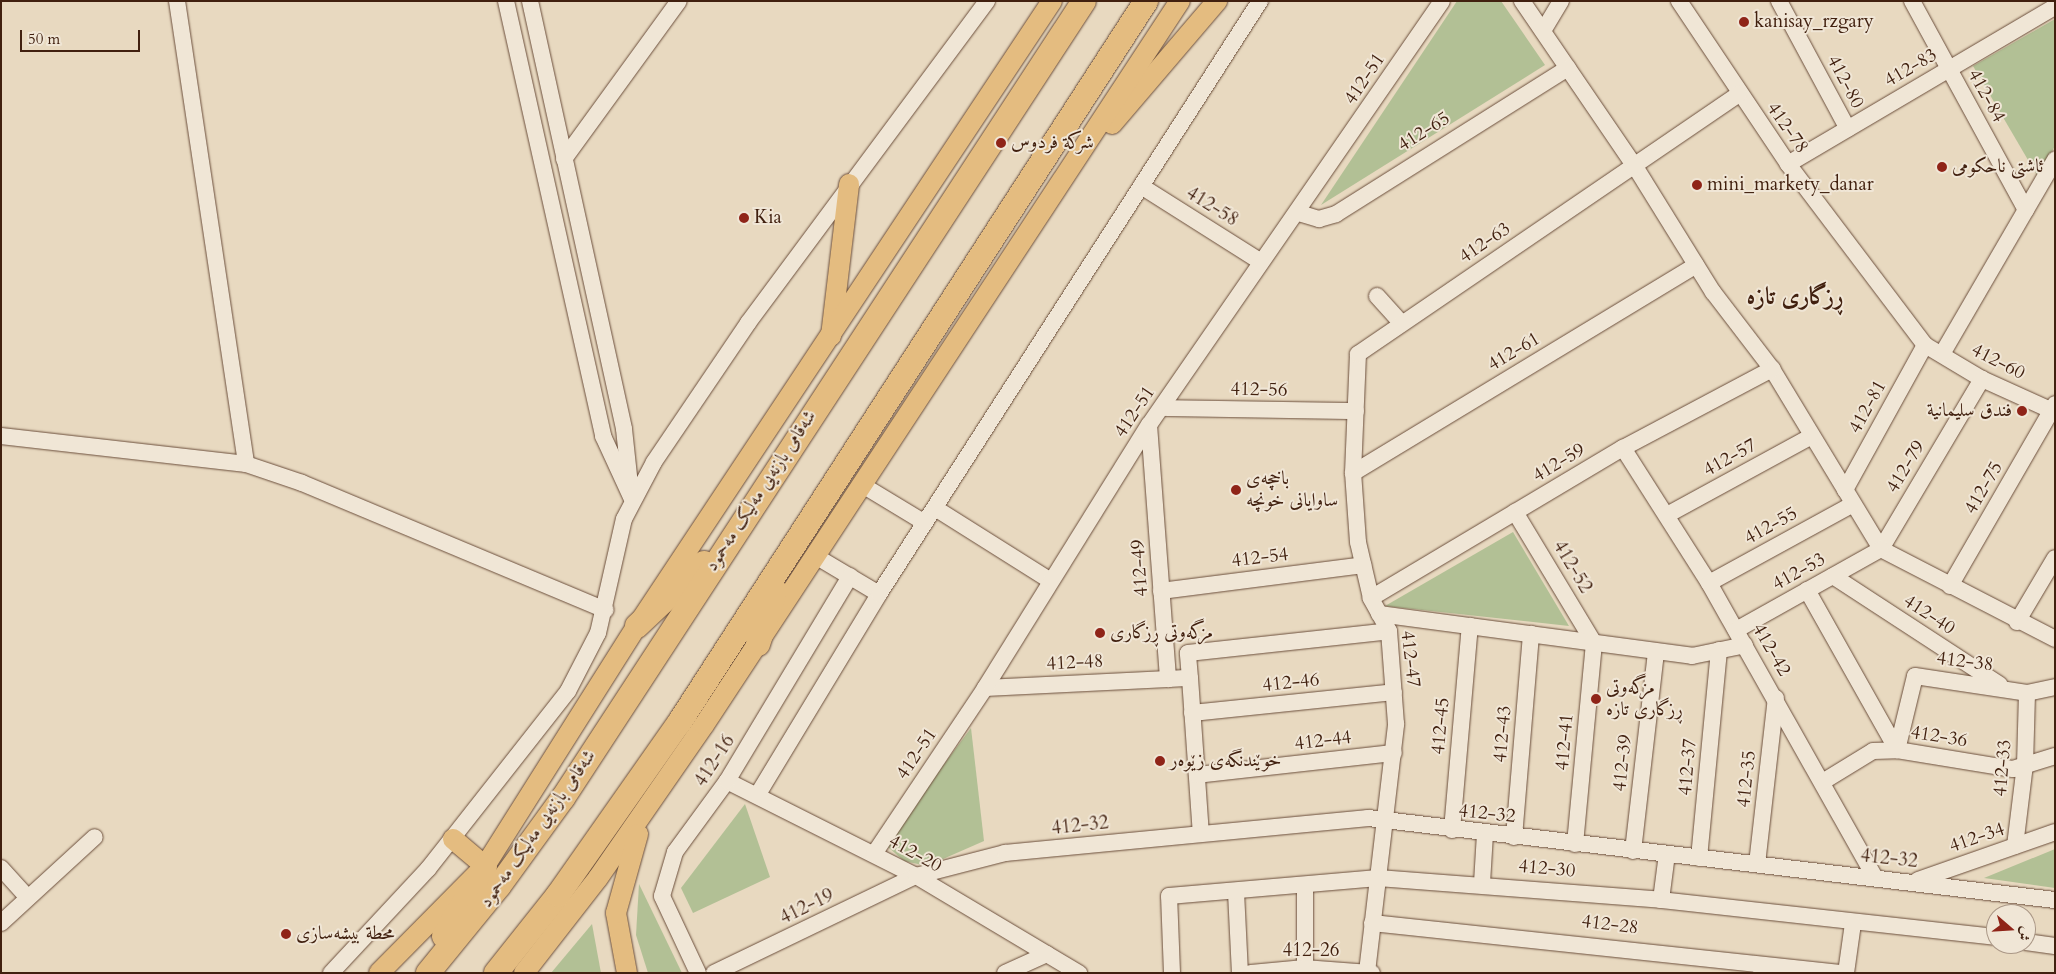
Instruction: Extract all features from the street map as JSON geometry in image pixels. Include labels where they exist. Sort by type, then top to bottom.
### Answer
[{"type":"highway","name":"شەقامی بازنەیی مەلیک مەحمود","points":[[428,973],[535,839],[730,538],[1084,1]]},
{"type":"highway","points":[[496,973],[610,825],[785,559],[1146,1]]},
{"type":"highway","points":[[637,626],[730,538]]},
{"type":"highway","points":[[758,644],[785,559]]},
{"type":"highway","points":[[422,973],[485,866]]},
{"type":"main road","points":[[379,973],[485,866],[637,626],[830,341],[1052,1]]},
{"type":"main road","points":[[524,973],[646,811],[864,486],[1180,1]]},
{"type":"main road","points":[[1078,160],[1150,83],[1217,1]]},
{"type":"main road","points":[[830,341],[849,184]]},
{"type":"main road","points":[[626,973],[616,913],[646,811]]},
{"type":"main road","points":[[453,839],[485,866]]},
{"type":"street","points":[[177,1],[246,464]]},
{"type":"street","points":[[506,1],[603,436],[632,499]]},
{"type":"street","points":[[530,1],[624,429],[632,499]]},
{"type":"street","points":[[564,159],[680,1]]},
{"type":"street","points":[[331,973],[453,839],[568,691],[606,610],[617,542],[632,499],[748,323],[849,184],[987,1]]},
{"type":"street","points":[[758,794],[879,594],[1260,1]]},
{"type":"street","name":"412-51","points":[[874,854],[985,688],[1149,425],[1261,262],[1299,213],[1442,1]]},
{"type":"street","points":[[1522,1],[1636,168],[1696,266],[1772,369],[1881,549],[2017,622],[2055,638]]},
{"type":"street","points":[[1543,31],[1561,1]]},
{"type":"street","name":"412-78","points":[[1678,1],[1788,164],[1925,345]]},
{"type":"street","name":"412-80","points":[[1779,1],[1848,129]]},
{"type":"street","name":"412-84","points":[[1912,1],[2026,210]]},
{"type":"street","points":[[2051,1],[2055,7]]},
{"type":"street","name":"412-83","points":[[1788,164],[2055,7]]},
{"type":"street","name":"412-65","points":[[1299,213],[1319,219],[1336,214],[1568,68]]},
{"type":"street","points":[[1636,168],[1739,94]]},
{"type":"street","points":[[1942,354],[2026,210],[2050,178],[2055,160]]},
{"type":"street","name":"412-63","points":[[1358,354],[1636,168]]},
{"type":"street","name":"412-58","points":[[1141,186],[1261,262]]},
{"type":"street","name":"412-61","points":[[1353,473],[1696,266]]},
{"type":"street","points":[[1377,296],[1402,323]]},
{"type":"street","name":"412-60","points":[[1925,345],[1982,379],[2054,409]]},
{"type":"street","name":"412-81","points":[[1849,497],[1925,345]]},
{"type":"street","name":"412-47","points":[[1358,354],[1353,473],[1363,565],[1371,598],[1390,631],[1394,692],[1394,753],[1388,822],[1378,878],[1367,972]]},
{"type":"street","name":"412-59","points":[[1371,598],[1623,448],[1772,369]]},
{"type":"street","name":"412-79","points":[[1881,549],[1982,379]]},
{"type":"street","name":"412-56","points":[[1162,408],[1356,411]]},
{"type":"street","name":"412-75","points":[[1950,586],[2054,409]]},
{"type":"street","name":"412-49","points":[[1149,425],[1168,679]]},
{"type":"street","points":[[603,436],[624,429]]},
{"type":"street","points":[[1,436],[246,464],[302,483],[606,610]]},
{"type":"street","name":"412-57","points":[[1667,515],[1812,436]]},
{"type":"street","name":"412-42","points":[[1623,448],[1709,583],[1824,782],[1875,878]]},
{"type":"street","points":[[864,486],[925,523]]},
{"type":"street","name":"412-55","points":[[1709,583],[1849,497]]},
{"type":"street","points":[[935,508],[1051,581]]},
{"type":"street","name":"412-52","points":[[1515,512],[1594,643]]},
{"type":"street","name":"412-53","points":[[1736,630],[1881,549]]},
{"type":"street","points":[[816,557],[879,594]]},
{"type":"street","points":[[2017,622],[2055,558]]},
{"type":"street","name":"412-54","points":[[1161,591],[1363,565]]},
{"type":"street","name":"412-16","points":[[698,973],[662,896],[675,852],[727,781],[850,576]]},
{"type":"street","name":"412-40","points":[[1832,576],[2003,687]]},
{"type":"street","points":[[1807,590],[1898,750]]},
{"type":"street","points":[[1379,614],[1692,656],[1745,645]]},
{"type":"street","name":"412-45","points":[[1452,830],[1470,626]]},
{"type":"street","points":[[1166,655],[1390,631]]},
{"type":"street","name":"412-43","points":[[1514,837],[1531,634]]},
{"type":"street","name":"412-41","points":[[1575,844],[1594,643]]},
{"type":"street","name":"412-37","points":[[1699,858],[1719,650]]},
{"type":"street","name":"412-39","points":[[1633,850],[1656,651]]},
{"type":"street","points":[[1188,653],[1201,834]]},
{"type":"street","name":"412-38","points":[[1898,750],[1915,676],[2003,687],[2027,693],[2055,687]]},
{"type":"street","points":[[1168,679],[1190,678]]},
{"type":"street","name":"412-48","points":[[985,688],[1168,679]]},
{"type":"street","name":"412-46","points":[[1192,713],[1394,692]]},
{"type":"street","name":"412-33","points":[[2015,846],[2025,765],[2027,693]]},
{"type":"street","name":"412-35","points":[[1757,864],[1776,698]]},
{"type":"street","name":"412-36","points":[[1824,782],[1873,751],[1898,750],[2013,769],[2055,756]]},
{"type":"street","name":"412-44","points":[[1197,776],[1394,753]]},
{"type":"street","name":"412-20","points":[[727,781],[758,794],[916,876],[1079,973]]},
{"type":"street","name":"412-32","points":[[916,876],[1005,853],[1368,818],[1485,834],[1913,882],[2055,900]]},
{"type":"street","name":"412-34","points":[[1913,882],[2055,832]]},
{"type":"street","points":[[1482,883],[1485,834]]},
{"type":"street","points":[[1,923],[95,837]]},
{"type":"street","points":[[1661,900],[1667,854]]},
{"type":"street","points":[[1,868],[28,898]]},
{"type":"street","name":"412-19","points":[[714,973],[916,876]]},
{"type":"street","name":"412-30","points":[[1172,973],[1169,896],[1305,888],[1378,878],[1482,883],[1661,900],[1854,923],[1986,936]]},
{"type":"street","points":[[1305,888],[1310,970]]},
{"type":"street","points":[[1236,892],[1240,973]]},
{"type":"street","name":"412-28","points":[[1372,923],[1760,968],[1842,973]]},
{"type":"street","points":[[1846,973],[1854,923]]},
{"type":"street","points":[[2036,943],[2055,946]]},
{"type":"street","points":[[1005,973],[1047,954]]},
{"type":"street","name":"412-26","points":[[1251,973],[1310,970],[1372,973]]},
{"type":"green space","points":[[1457,1],[1501,1],[1545,65],[1321,205]]},
{"type":"green space","points":[[2055,19],[2055,146],[2038,177],[1973,66]]},
{"type":"green space","points":[[1513,532],[1569,626],[1385,606]]},
{"type":"green space","points":[[971,728],[984,841],[927,866],[904,861],[888,847],[889,838]]},
{"type":"green space","points":[[745,804],[770,877],[693,913],[681,888]]},
{"type":"green space","points":[[2055,849],[2055,888],[1984,878]]},
{"type":"green space","points":[[639,884],[682,973],[648,973],[636,935]]},
{"type":"green space","points":[[592,924],[601,973],[551,973]]},
{"type":"place","name":"kanisay_rzgary","points":[[1744,22]]},
{"type":"place","name":"شركة فردوس","points":[[1001,143]]},
{"type":"place","name":"ئاشتی ناحکومی","points":[[1942,167]]},
{"type":"place","name":"mini_markety_danar","points":[[1697,185]]},
{"type":"place","name":"Kia","points":[[744,218]]},
{"type":"place","name":"فندق سليمانية","points":[[2022,411]]},
{"type":"place","name":"باخچەی ساوایانی خونچە","points":[[1236,490]]},
{"type":"place","name":"مزگەوتی ڕزگاری","points":[[1100,633]]},
{"type":"place","name":"مزگەوتی ڕزگاری تازە","points":[[1596,699]]},
{"type":"place","name":"خوێندنگەی زێوەر","points":[[1160,761]]},
{"type":"place","name":"محطة بیشەسازی","points":[[286,934]]},
{"type":"district","name":"ڕزگاری تازە","points":[[1795,297]]}]
